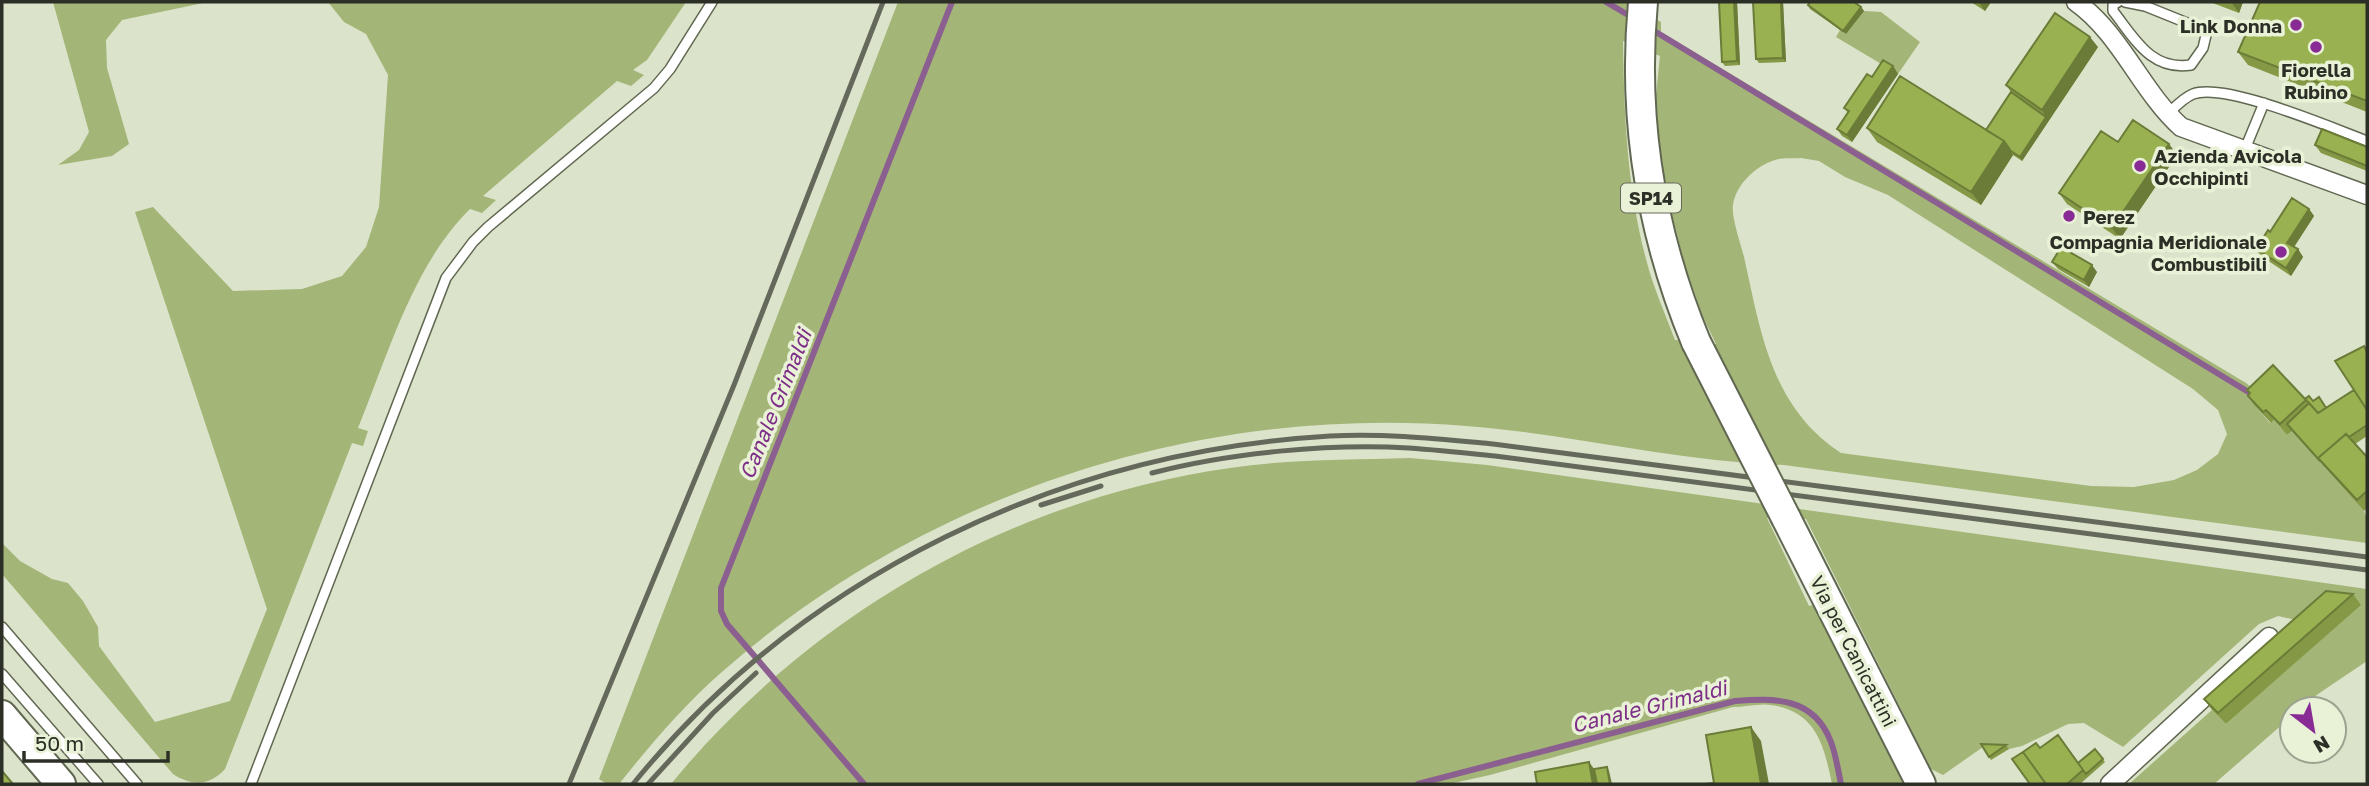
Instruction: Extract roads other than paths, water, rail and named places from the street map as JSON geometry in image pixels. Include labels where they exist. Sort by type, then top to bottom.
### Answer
[{"type":"main road","name":"Via per Canicattini","points":[[1642,7],[1639,47],[1643,139],[1657,229],[1678,299],[1696,342],[1922,784]]},
{"type":"main road","points":[[2,715],[61,784]]},
{"type":"main road","points":[[2,744],[37,784]]},
{"type":"street","points":[[2076,2],[2141,60],[2168,115],[2181,127],[2367,195]]},
{"type":"street","points":[[2110,784],[2269,637]]},
{"type":"lane","points":[[251,784],[446,278],[488,227],[654,88],[670,69],[712,2]]},
{"type":"lane","points":[[2118,2],[2113,5],[2113,12],[2141,60],[2175,68],[2191,65],[2203,48],[2207,31],[2144,6],[2125,2]]},
{"type":"lane","points":[[2168,115],[2194,93],[2211,91],[2264,103],[2367,141]]},
{"type":"lane","points":[[2245,149],[2264,103]]},
{"type":"lane","points":[[2,627],[136,784]]},
{"type":"lane","points":[[2,674],[98,784]]},
{"type":"waterway","name":"Canale Grimaldi","points":[[864,784],[727,624],[721,611],[721,588],[952,2]]},
{"type":"waterway","points":[[1606,2],[1635,19]]},
{"type":"waterway","points":[[1651,29],[2250,393]]},
{"type":"waterway","name":"Canale Grimaldi","points":[[1418,784],[1735,701],[1764,700],[1792,704],[1804,708],[1814,716],[1824,727],[1831,742],[1841,784]]},
{"type":"railway","points":[[569,784],[734,385],[883,2]]},
{"type":"railway","points":[[633,784],[701,709],[776,643],[858,586],[945,537],[1036,498],[1132,468],[1230,447],[1350,435],[1493,444],[2367,557]]},
{"type":"railway","points":[[1152,473],[1213,460],[1313,448],[1420,449],[1495,456],[2367,570]]},
{"type":"railway","points":[[1041,505],[1101,486]]},
{"type":"railway","points":[[648,784],[713,713],[756,673]]},
{"type":"place","name":"Link Donna","points":[[2296,25]]},
{"type":"place","name":"Fiorella Rubino","points":[[2316,47]]},
{"type":"place","name":"Azienda Avicola Occhipinti","points":[[2140,166]]},
{"type":"place","name":"Perez","points":[[2069,216]]},
{"type":"place","name":"Compagnia Meridionale Combustibili","points":[[2281,252]]}]
